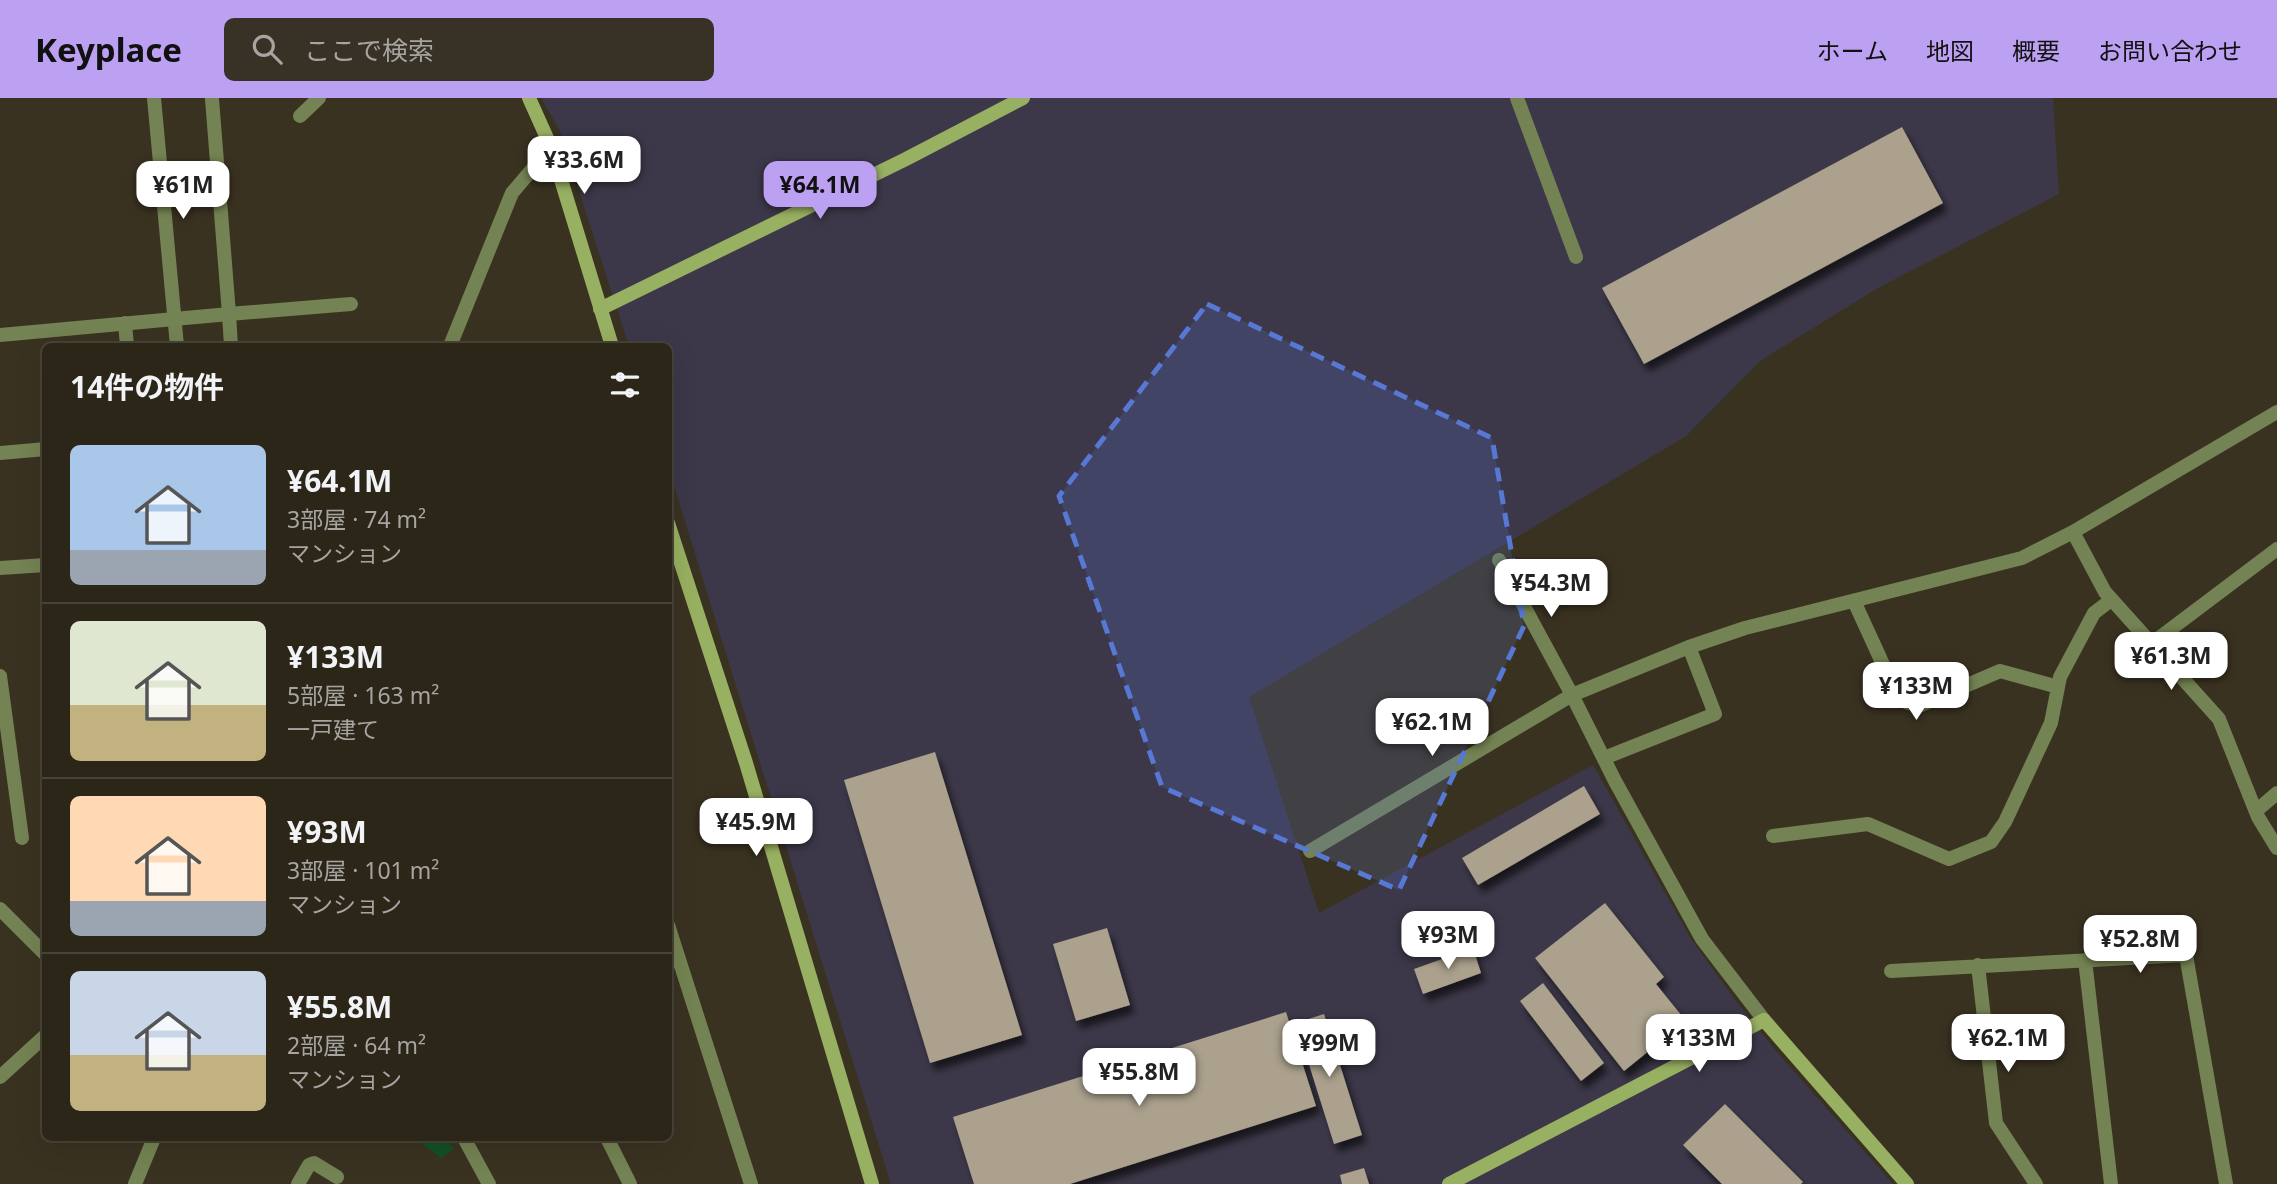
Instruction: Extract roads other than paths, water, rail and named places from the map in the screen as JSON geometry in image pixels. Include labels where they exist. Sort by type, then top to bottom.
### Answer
[{"type":"street","points":[[154,98],[177,343]]},
{"type":"street","points":[[300,116],[319,98]]},
{"type":"street","points":[[529,98],[551,147],[611,343]]},
{"type":"street","points":[[600,309],[906,159],[1023,98]]},
{"type":"street","points":[[1517,98],[1576,257]]},
{"type":"street","points":[[212,99],[231,343]]},
{"type":"street","points":[[451,343],[512,193],[551,147]]},
{"type":"street","points":[[0,335],[351,304]]},
{"type":"street","points":[[125,323],[127,343]]},
{"type":"street","points":[[1310,851],[1572,695],[1689,647],[1745,628],[2022,558],[2073,532],[2277,412]]},
{"type":"street","points":[[0,453],[42,449]]},
{"type":"street","points":[[2073,532],[2111,600],[2219,719],[2256,811],[2277,848]]},
{"type":"street","points":[[672,535],[746,763],[872,1184]]},
{"type":"street","points":[[2151,644],[2277,549]]},
{"type":"street","points":[[1499,560],[1702,939],[1764,1020],[1906,1184]]},
{"type":"street","points":[[0,568],[42,565]]},
{"type":"street","points":[[1773,836],[1868,824],[1949,859],[1991,842],[2005,822],[2050,723],[2060,677],[2094,613],[2111,600]]},
{"type":"street","points":[[1854,601],[1897,695],[1908,703],[1921,705],[2000,671],[2058,687]]},
{"type":"street","points":[[1604,758],[1715,714],[1689,647]]},
{"type":"street","points":[[0,676],[22,838]]},
{"type":"street","points":[[2256,811],[2277,793]]},
{"type":"street","points":[[0,909],[42,951]]},
{"type":"street","points":[[672,937],[751,1184]]},
{"type":"street","points":[[1891,971],[2186,955],[2226,1184]]},
{"type":"street","points":[[2085,960],[2111,1184]]},
{"type":"street","points":[[1978,965],[1996,1123],[2036,1184]]},
{"type":"street","points":[[1450,1184],[1764,1020]]},
{"type":"street","points":[[0,1077],[42,1039]]},
{"type":"street","points":[[135,1184],[153,1141]]},
{"type":"street","points":[[466,1141],[489,1184]]},
{"type":"street","points":[[608,1141],[630,1184]]},
{"type":"street","points":[[298,1184],[309,1165],[314,1163],[337,1177]]}]
